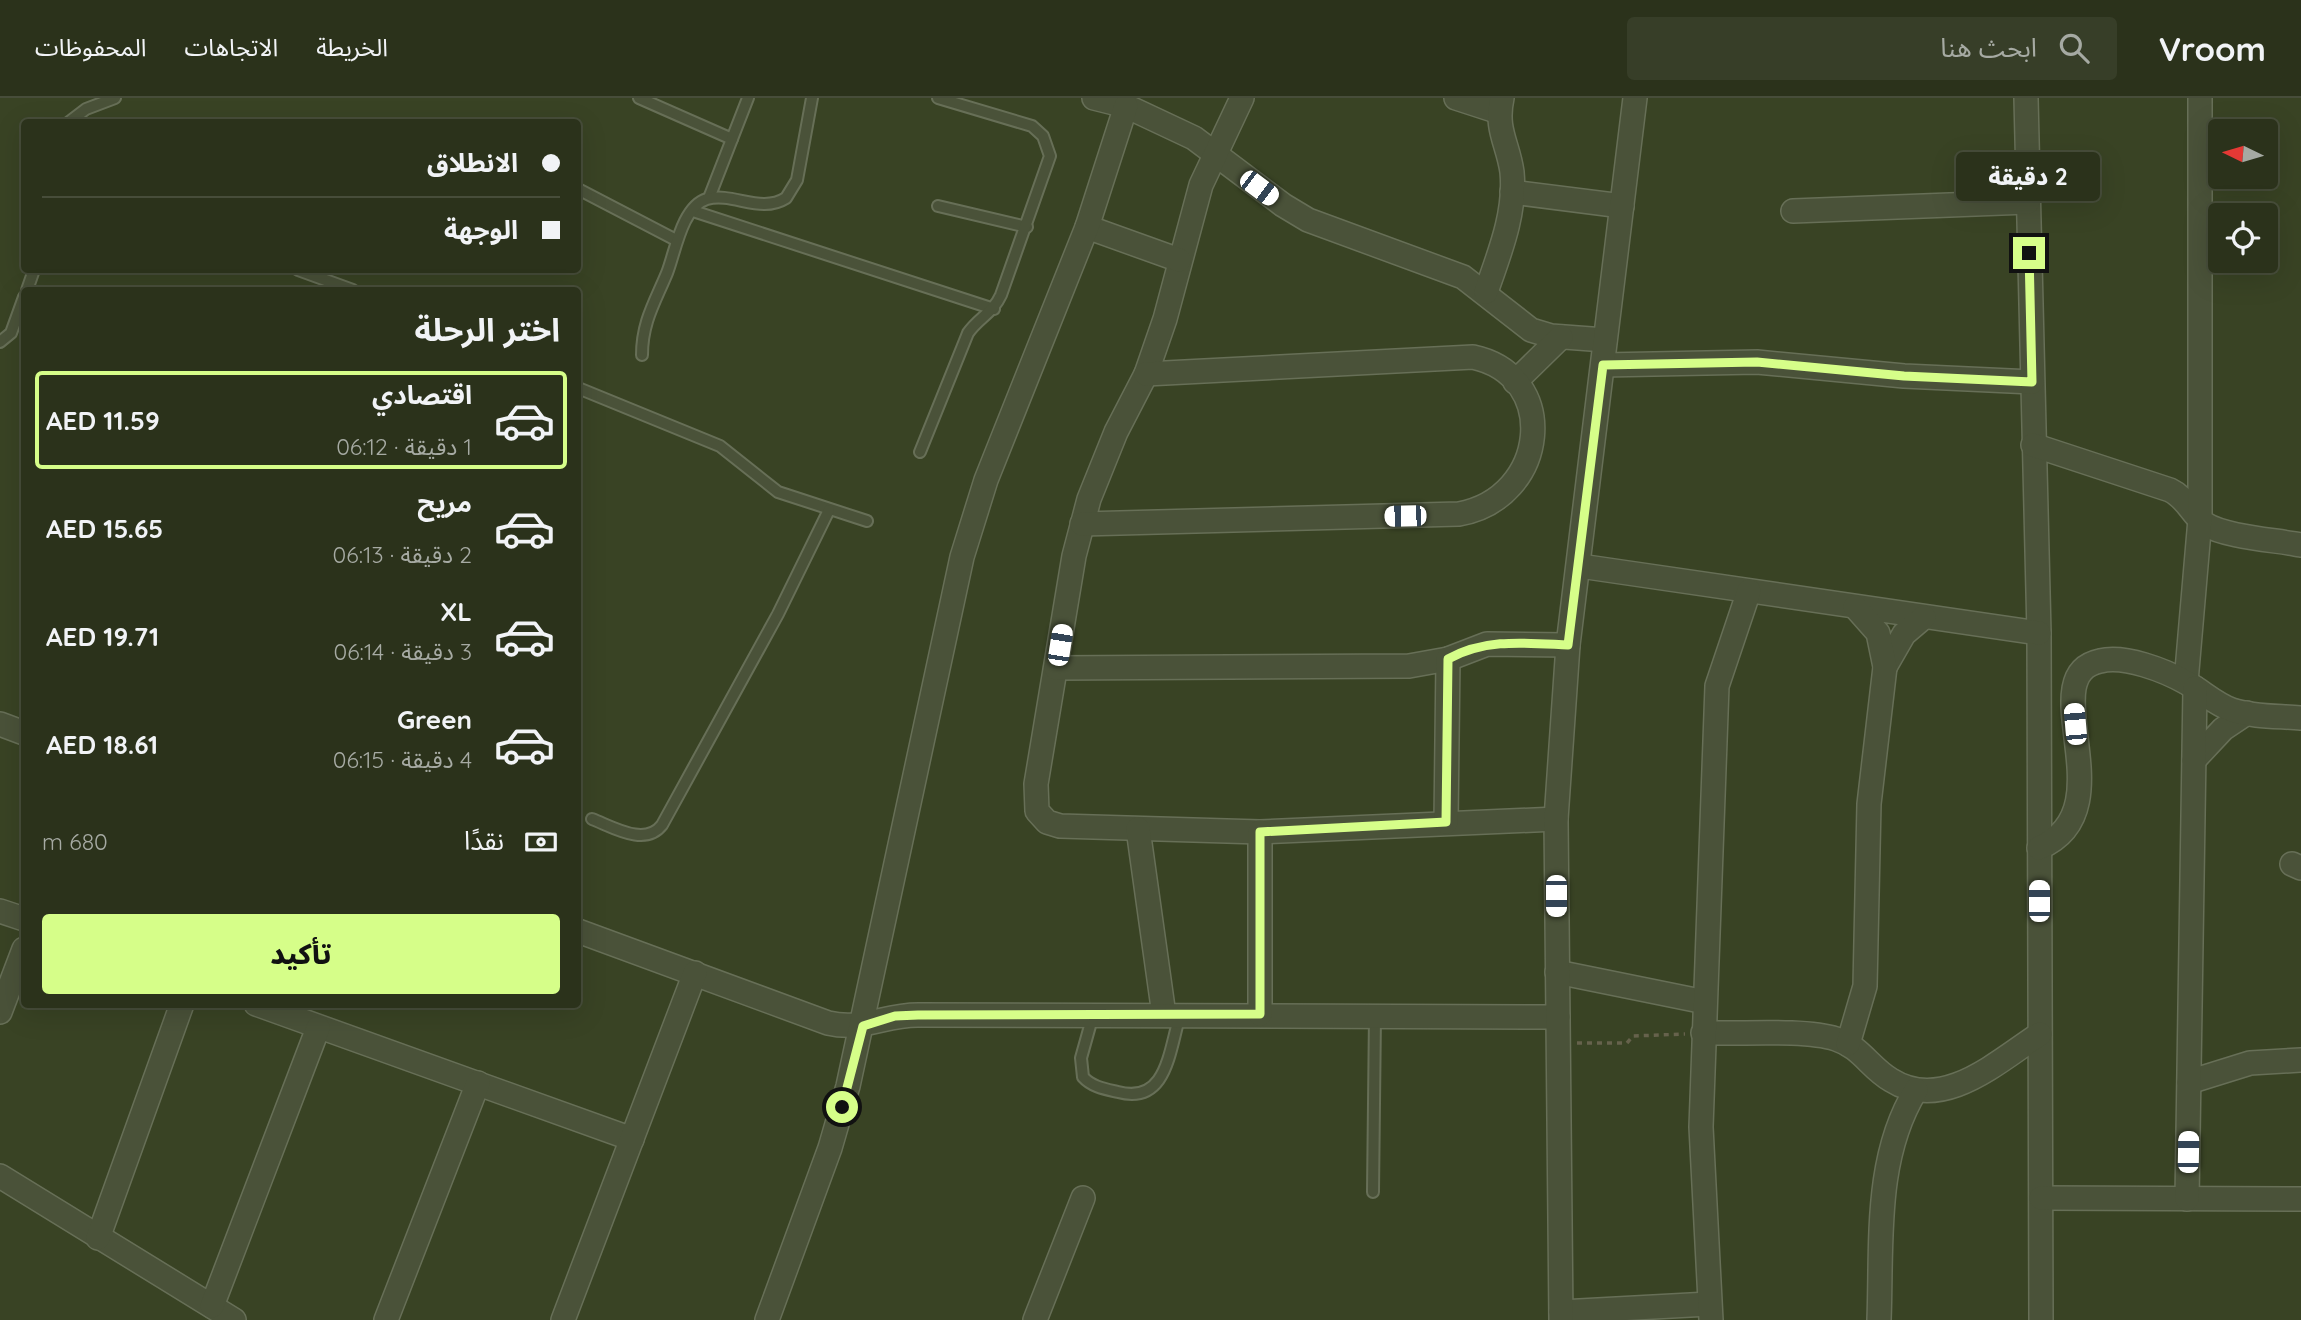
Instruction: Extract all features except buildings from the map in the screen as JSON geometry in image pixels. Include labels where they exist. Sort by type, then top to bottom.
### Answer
[{"type":"street","points":[[1242,98],[1214,152],[1146,374],[1101,466],[1082,524],[1036,784],[1037,811],[1047,822],[1060,826],[1260,832],[1556,819]]},
{"type":"street","points":[[1456,98],[1500,105],[1501,137],[1511,169],[1512,192],[1504,237],[1486,292]]},
{"type":"street","points":[[1635,98],[1580,566],[1568,645],[1556,819],[1561,1316],[1710,1312],[1701,1160],[1703,1033],[1717,686],[1749,591]]},
{"type":"street","points":[[2026,98],[2039,634],[2041,1320]]},
{"type":"street","points":[[2187,1199],[2194,760],[2191,685],[2200,519],[2200,98]]},
{"type":"street","points":[[767,1320],[830,1148],[863,1026],[962,557],[986,480],[1087,227],[1109,101],[1173,127],[1214,152],[1283,205],[1308,220],[1448,271],[1486,292],[1521,324],[1541,333],[1561,337],[1605,340]]},
{"type":"street","points":[[1512,192],[1622,206]]},
{"type":"street","points":[[1793,211],[2028,202]]},
{"type":"street","points":[[1087,227],[1180,260]]},
{"type":"street","points":[[1516,382],[1561,337]]},
{"type":"street","points":[[1082,524],[1474,512],[1488,506],[1512,488],[1528,461],[1533,431],[1531,416],[1516,382],[1496,365],[1461,356],[1146,374]]},
{"type":"street","points":[[1603,365],[1757,362],[1904,376],[2032,382]]},
{"type":"street","points":[[2033,445],[2170,490],[2185,499],[2200,519],[2214,528],[2301,545]]},
{"type":"street","points":[[1580,566],[2039,634]]},
{"type":"street","points":[[1849,1044],[1865,986],[1869,804],[1885,667],[1878,633],[1855,607]]},
{"type":"street","points":[[1885,667],[1904,634],[1924,617]]},
{"type":"street","points":[[1056,668],[1409,666],[1448,659],[1475,647],[1499,642],[1568,645]]},
{"type":"street","points":[[1446,822],[1448,659]]},
{"type":"street","points":[[2039,848],[2058,838],[2077,810],[2080,788],[2072,695],[2081,672],[2095,662],[2109,660],[2143,666],[2191,685],[2225,707],[2247,713],[2301,718]]},
{"type":"street","points":[[2194,760],[2218,734],[2247,713]]},
{"type":"street","points":[[0,724],[21,732]]},
{"type":"street","points":[[1138,829],[1172,1015]]},
{"type":"street","points":[[1260,832],[1260,1014]]},
{"type":"street","points":[[0,911],[21,918]]},
{"type":"street","points":[[581,932],[828,1023],[863,1026],[907,1015],[1558,1017]]},
{"type":"street","points":[[0,1012],[21,957]]},
{"type":"street","points":[[1557,972],[1705,1002]]},
{"type":"street","points":[[563,1320],[695,973]]},
{"type":"street","points":[[98,1238],[181,1008]]},
{"type":"street","points":[[266,1008],[632,1139]]},
{"type":"street","points":[[212,1306],[318,1028]]},
{"type":"street","points":[[1703,1033],[1822,1036],[1849,1044],[1861,1051],[1891,1080],[1916,1090],[1944,1090],[1957,1086],[2040,1034]]},
{"type":"street","points":[[2189,1082],[2250,1063],[2301,1060]]},
{"type":"street","points":[[386,1320],[478,1083]]},
{"type":"street","points":[[1879,1320],[1883,1203],[1891,1147],[1896,1127],[1916,1090]]},
{"type":"street","points":[[0,1176],[234,1320]]},
{"type":"street","points":[[1035,1320],[1083,1198]]},
{"type":"street","points":[[2041,1198],[2301,1199]]},
{"type":"lane","points":[[73,119],[86,109],[115,98]]},
{"type":"lane","points":[[639,98],[732,139]]},
{"type":"lane","points":[[642,355],[646,316],[667,273],[676,240],[693,211],[709,198],[748,98]]},
{"type":"lane","points":[[709,198],[766,205],[780,202],[791,193],[797,180],[812,98]]},
{"type":"lane","points":[[920,452],[968,333],[976,322],[994,309],[1049,164],[1049,149],[1043,135],[1032,126],[939,98]]},
{"type":"lane","points":[[581,191],[676,240]]},
{"type":"lane","points":[[938,206],[1027,227]]},
{"type":"lane","points":[[693,211],[994,309]]},
{"type":"lane","points":[[306,273],[345,287]]},
{"type":"lane","points":[[0,342],[11,333],[21,305]]},
{"type":"lane","points":[[581,389],[720,446],[771,488],[829,510],[867,520]]},
{"type":"lane","points":[[592,819],[642,836],[653,833],[662,825],[778,614],[829,510]]},
{"type":"lane","points":[[1093,1015],[1081,1058],[1083,1077],[1093,1086],[1135,1096],[1151,1090],[1159,1080],[1172,1015]]},
{"type":"lane","points":[[1373,1192],[1375,1015]]},
{"type":"path","points":[[1558,1043],[1627,1043],[1634,1036],[1703,1033]]},
{"type":"route","points":[[842,1107],[863,1026],[884,1018],[918,1015],[1260,1014],[1260,832],[1446,822],[1448,659],[1475,647],[1499,642],[1568,645],[1580,566],[1603,365],[1757,362],[1904,376],[2032,382],[2029,253]]}]
